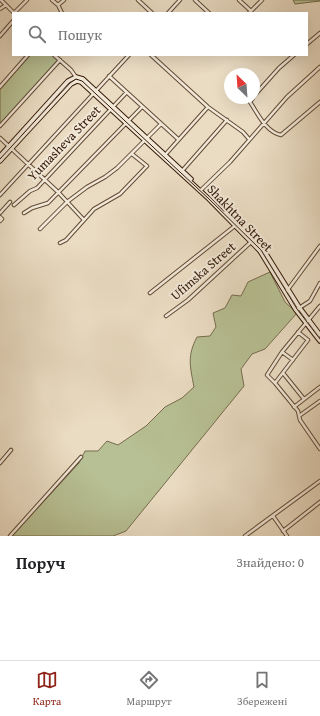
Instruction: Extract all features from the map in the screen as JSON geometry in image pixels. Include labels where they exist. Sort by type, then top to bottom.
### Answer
[{"type":"main road","name":"Shakhtna Street","points":[[76,79],[83,79],[127,122],[182,171],[200,190]]},
{"type":"main road","points":[[0,161],[68,81],[76,79]]},
{"type":"main road","points":[[0,156],[11,147]]},
{"type":"main road","name":"Shakhtna Street","points":[[164,155],[270,259],[297,309],[320,335]]},
{"type":"main road","name":"Shakhtna Street","points":[[307,321],[320,341]]},
{"type":"street","points":[[1,0],[13,12]]},
{"type":"street","points":[[15,12],[26,0]]},
{"type":"street","points":[[52,0],[58,5],[62,12]]},
{"type":"street","points":[[58,5],[64,0]]},
{"type":"street","points":[[138,0],[151,12]]},
{"type":"street","points":[[169,12],[180,0]]},
{"type":"street","points":[[195,0],[208,12]]},
{"type":"street","points":[[239,0],[250,12],[262,0]]},
{"type":"street","points":[[0,9],[6,5]]},
{"type":"street","points":[[0,36],[12,22]]},
{"type":"street","points":[[308,43],[320,33]]},
{"type":"street","points":[[0,87],[27,56]]},
{"type":"street","name":"Shakhtna Street","points":[[55,56],[76,79]]},
{"type":"street","name":"Yumasheva Street","points":[[0,195],[128,56]]},
{"type":"street","points":[[152,56],[208,107],[243,132],[249,140]]},
{"type":"street","points":[[260,89],[279,68],[293,56]]},
{"type":"street","points":[[0,126],[60,60]]},
{"type":"street","points":[[200,190],[230,162],[287,97],[320,67]]},
{"type":"street","points":[[109,76],[178,139]]},
{"type":"street","name":"Yumasheva Street","points":[[14,205],[30,191],[37,188],[45,180],[126,93]]},
{"type":"street","points":[[251,104],[264,122],[275,134],[281,135],[320,102]]},
{"type":"street","points":[[24,213],[32,208],[48,203],[142,107]]},
{"type":"street","points":[[164,155],[208,107]]},
{"type":"street","points":[[182,171],[227,120]]},
{"type":"street","points":[[40,229],[67,202],[87,187],[105,177],[132,154],[161,124]]},
{"type":"street","points":[[0,138],[59,193],[84,220]]},
{"type":"street","points":[[60,243],[66,240],[94,209],[120,194],[147,166],[132,154]]},
{"type":"street","points":[[0,213],[10,202]]},
{"type":"street","points":[[0,217],[2,219],[0,221]]},
{"type":"street","points":[[150,293],[235,225]]},
{"type":"street","name":"Ufimska Street","points":[[166,316],[188,300],[252,241]]},
{"type":"street","points":[[287,291],[320,246]]},
{"type":"street","points":[[297,309],[310,300],[320,283]]},
{"type":"street","points":[[320,306],[282,352],[267,373],[268,377],[275,383],[294,407],[320,449]]},
{"type":"street","points":[[275,383],[308,340],[298,332]]},
{"type":"street","points":[[282,352],[293,360]]},
{"type":"street","points":[[283,373],[304,400]]},
{"type":"street","points":[[294,407],[320,386]]},
{"type":"street","points":[[299,416],[320,400]]},
{"type":"street","points":[[0,463],[11,450]]},
{"type":"street","points":[[10,536],[81,457]]},
{"type":"street","points":[[246,536],[320,481]]},
{"type":"street","points":[[283,531],[320,502]]},
{"type":"street","points":[[273,516],[287,536]]},
{"type":"green space","points":[[293,0],[320,0],[320,1],[295,4]]},
{"type":"green space","points":[[29,56],[53,56],[59,61],[0,124],[0,89]]},
{"type":"green space","points":[[270,272],[285,302],[297,313],[265,349],[252,354],[241,369],[244,386],[126,531],[113,536],[12,536],[79,463],[85,451],[98,451],[107,441],[118,445],[146,426],[165,407],[182,398],[194,387],[190,361],[197,337],[210,336],[216,327],[213,313],[225,308],[232,295],[241,296],[248,282]]},
{"type":"tram line","points":[[0,159],[70,83],[76,79],[82,81],[209,199],[261,250],[297,309],[320,339]]}]
